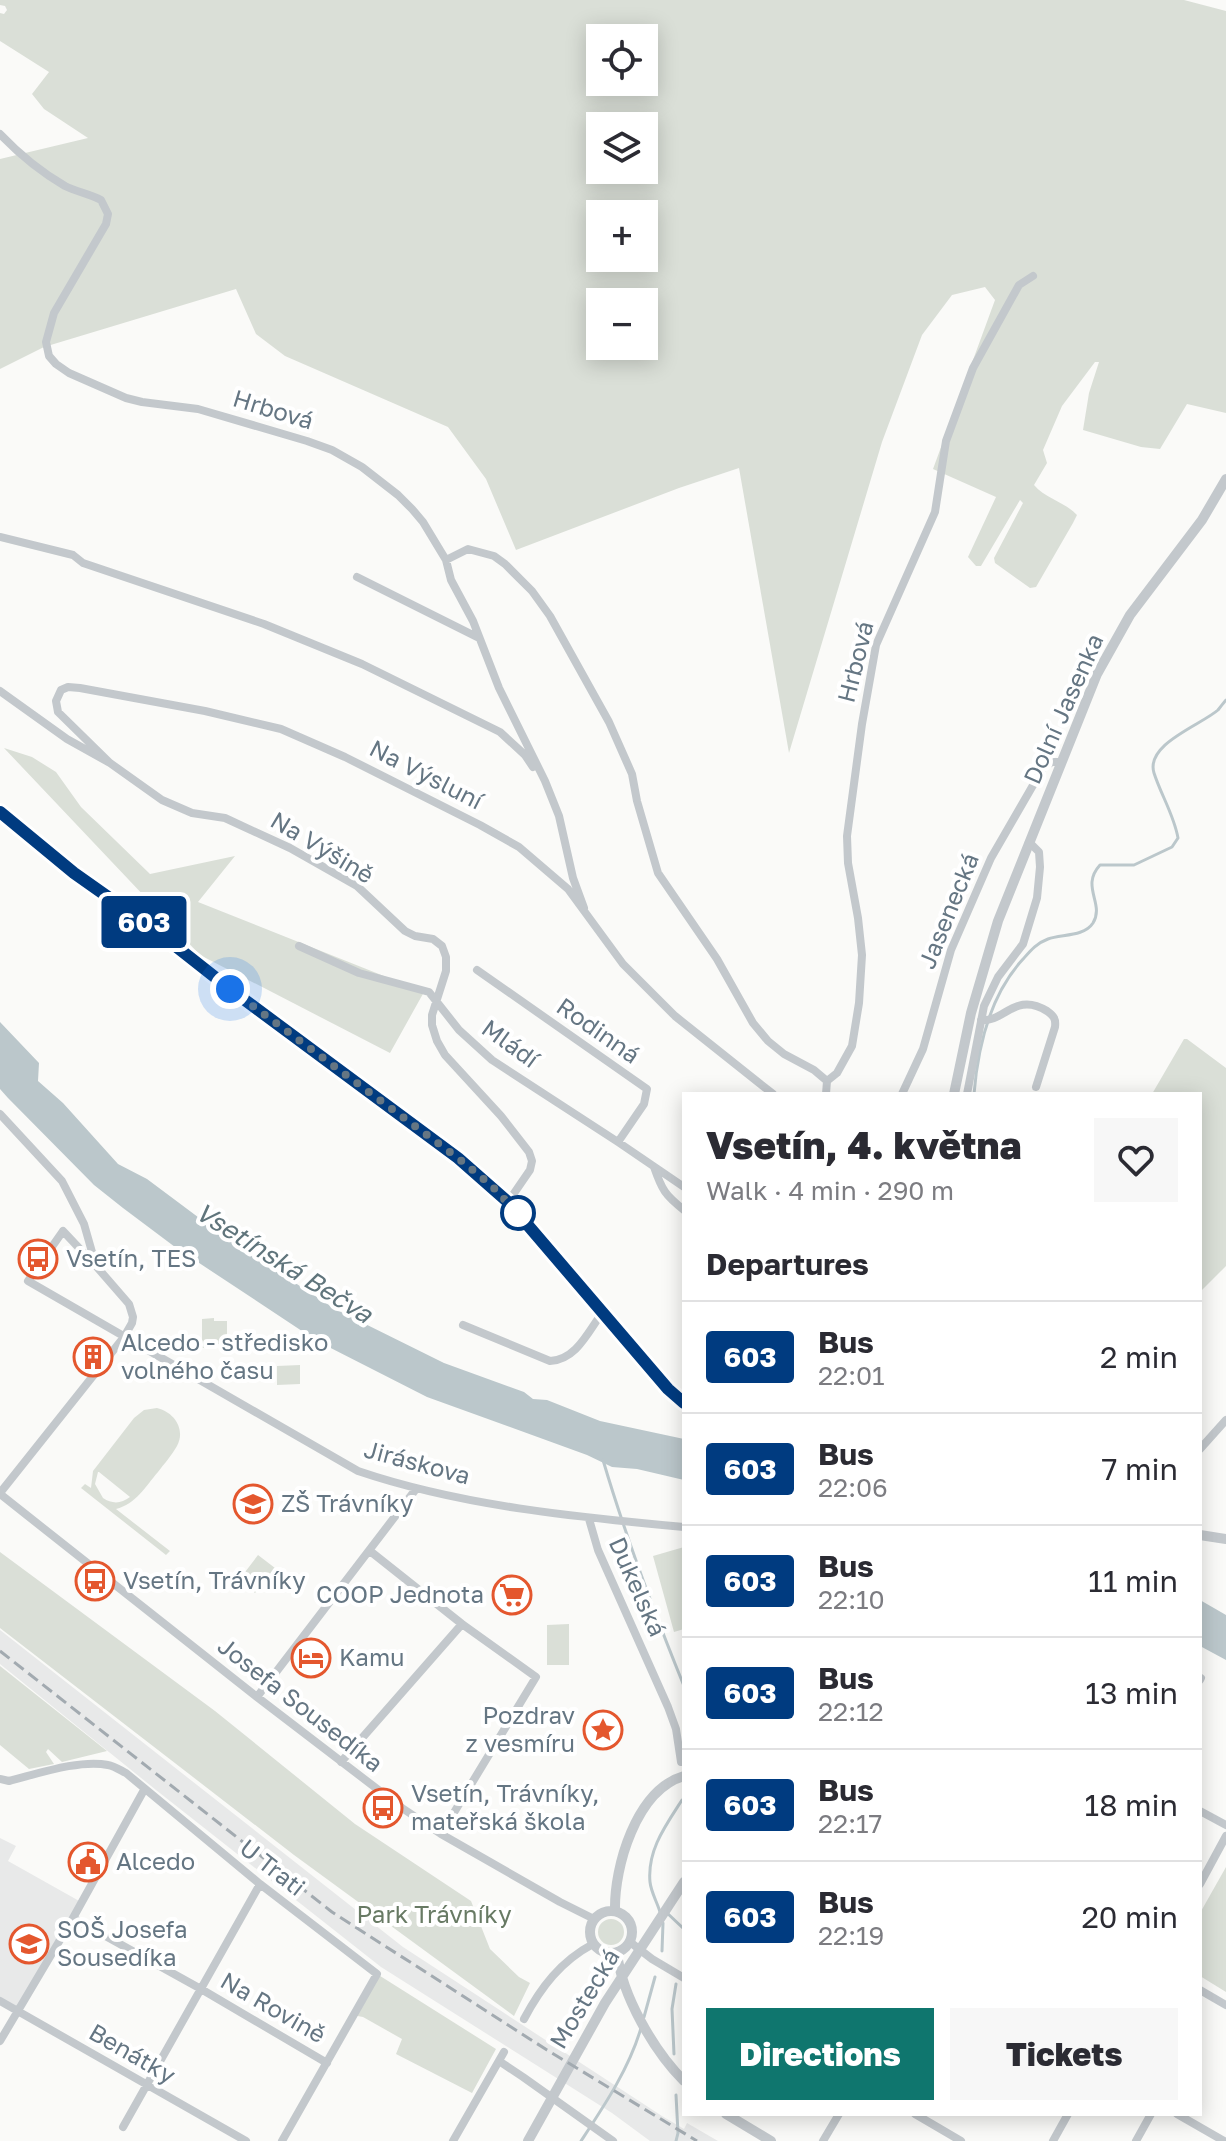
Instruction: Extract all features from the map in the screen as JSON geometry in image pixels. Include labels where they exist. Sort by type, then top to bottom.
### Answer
[{"type":"street","name":"Hrbová","points":[[0,134],[14,149],[68,188],[101,200],[108,214],[106,224],[54,313],[46,349],[56,364],[126,398],[198,409],[307,441],[344,456],[398,495],[423,522],[446,560],[451,580],[480,638],[499,688],[545,781],[559,816],[573,878],[584,908]]},
{"type":"street","name":"Hrbová","points":[[827,1081],[837,1073],[852,1046],[859,1003],[862,955],[847,836],[876,645],[935,512],[946,441],[973,368],[1019,285],[1033,276]]},
{"type":"street","name":"Dolní Jasenka","points":[[954,1092],[967,1026],[988,951],[1097,674],[1120,632],[1211,507],[1226,479]]},
{"type":"street","name":"Hrbová","points":[[0,537],[73,555],[83,563],[264,624],[362,664],[500,732],[525,755],[545,781]]},
{"type":"street","points":[[446,560],[468,549],[494,556],[532,591],[550,616],[609,722],[632,774],[658,873],[717,959],[753,1023],[784,1054],[814,1070],[827,1081],[826,1092]]},
{"type":"street","points":[[357,577],[480,638]]},
{"type":"street","name":"Na Výsluní","points":[[110,763],[58,712],[56,701],[61,690],[80,688],[205,711],[281,729],[312,741],[519,847],[568,889],[623,964],[675,1016],[770,1092]]},
{"type":"street","name":"Na Výšině","points":[[0,691],[67,739],[110,763],[162,800],[177,808],[225,818],[301,855],[357,886],[405,931],[433,939],[442,946],[446,971],[432,1015],[437,1041],[445,1055],[501,1116],[529,1152],[532,1161],[530,1170],[508,1202]]},
{"type":"street","name":"Jasenecká","points":[[903,1092],[923,1049],[951,950],[991,858],[1043,768],[1052,762],[1061,762]]},
{"type":"street","points":[[0,812],[74,873],[159,933],[458,1158],[508,1202],[668,1389],[682,1401]]},
{"type":"street","points":[[967,1092],[987,999],[998,977],[1023,944],[1033,914],[1040,867],[1039,852],[1029,842]]},
{"type":"street","name":"Mládí","points":[[299,946],[359,973],[429,992],[459,1030],[492,1060],[682,1186]]},
{"type":"street","name":"Rodinná","points":[[477,970],[647,1089],[644,1104],[618,1142]]},
{"type":"street","points":[[985,1020],[1009,1008],[1025,1005],[1041,1008],[1054,1018],[1055,1027],[1036,1087]]},
{"type":"street","points":[[0,1114],[62,1181],[84,1224],[96,1266]]},
{"type":"street","name":"Mládí","points":[[654,1167],[667,1196],[682,1208]]},
{"type":"street","points":[[0,1494],[132,1323],[129,1304],[69,1238],[84,1224]]},
{"type":"street","name":"Jiráskova","points":[[69,1238],[63,1231],[28,1281],[358,1471],[416,1489],[589,1519],[682,1527]]},
{"type":"street","points":[[463,1325],[550,1361],[558,1361],[579,1347],[602,1313]]},
{"type":"street","points":[[1202,1447],[1226,1420]]},
{"type":"street","points":[[257,1697],[416,1489]]},
{"type":"street","name":"Josefa Sousedíka","points":[[0,1494],[402,1808],[441,1834],[594,1919]]},
{"type":"street","name":"Dukelská","points":[[589,1519],[598,1550],[668,1707],[676,1729],[681,1762]]},
{"type":"street","points":[[1202,1535],[1226,1539]]},
{"type":"street","points":[[370,1551],[462,1624],[536,1677],[441,1834]]},
{"type":"street","points":[[341,1762],[462,1624]]},
{"type":"street","name":"U Trati","points":[[0,1779],[9,1781],[73,1766],[107,1765],[126,1773],[260,1884],[377,1974],[327,2063]]},
{"type":"street","points":[[615,1911],[615,1887],[620,1865],[636,1824],[660,1789],[682,1776]]},
{"type":"street","points":[[0,2041],[144,1790]]},
{"type":"street","points":[[1202,1812],[1226,1825]]},
{"type":"street","points":[[1202,1880],[1226,1836]]},
{"type":"street","points":[[123,2127],[260,1884]]},
{"type":"street","name":"Mostecká","points":[[528,2141],[605,2003],[682,1885]]},
{"type":"street","points":[[615,1911],[631,1922],[630,1942],[617,1953],[603,1952],[593,1944],[590,1931],[594,1919],[604,1912],[615,1911]]},
{"type":"street","name":"Na Rovině","points":[[73,1918],[327,2063]]},
{"type":"street","points":[[630,1942],[682,1977]]},
{"type":"street","points":[[524,2019],[557,1969],[593,1944]]},
{"type":"street","points":[[617,1953],[620,1971],[647,2033],[682,2079]]},
{"type":"street","points":[[1202,1991],[1226,2005]]},
{"type":"street","name":"Benátky","points":[[0,2001],[246,2141]]},
{"type":"street","points":[[453,2141],[504,2052]]},
{"type":"street","points":[[499,2061],[613,2141]]},
{"type":"street","points":[[282,2141],[327,2063]]},
{"type":"street","points":[[729,2116],[771,2141]]},
{"type":"street","points":[[823,2141],[838,2116]]},
{"type":"street","points":[[918,2116],[961,2141]]},
{"type":"street","points":[[1053,2141],[1067,2116]]},
{"type":"street","points":[[1136,2141],[1150,2116]]},
{"type":"street","points":[[1180,2116],[1224,2141]]},
{"type":"shaded area","points":[[0,1022],[39,1063],[38,1081],[63,1103],[118,1164],[147,1179],[222,1235],[335,1309],[444,1363],[524,1392],[533,1399],[547,1400],[600,1421],[682,1439],[682,1480],[637,1469],[612,1467],[427,1397],[317,1341],[175,1247],[94,1185],[0,1089]]},
{"type":"shaded area","points":[[1202,1601],[1226,1615],[1226,1660],[1202,1647]]},
{"type":"shaded area","points":[[0,1630],[403,1947],[662,2116],[684,2129],[687,2123],[718,2141],[650,2141],[612,2113],[381,1967],[0,1664]]},
{"type":"shaded area","name":"SOŠ Josefa Sousedíka","points":[[0,1838],[16,1846],[8,1861],[81,1902],[18,2011],[0,2001]]},
{"type":"green space","points":[[0,0],[1184,0],[1226,11],[1226,413],[1187,404],[1160,449],[1141,447],[1083,430],[1089,393],[1099,362],[1095,362],[1062,406],[1043,450],[1047,463],[1034,485],[1077,515],[1036,587],[1030,588],[995,563],[994,558],[1023,503],[1020,500],[981,566],[976,566],[968,557],[996,497],[933,469],[995,300],[985,287],[952,295],[922,335],[882,442],[789,753],[739,468],[516,550],[486,479],[448,427],[285,356],[256,334],[236,289],[44,347],[0,369],[0,159],[88,138],[44,109],[32,94],[49,72],[0,41],[0,13],[4,14],[7,10],[0,5]]},
{"type":"green space","points":[[4,748],[32,757],[56,772],[81,807],[150,874],[235,856],[198,902],[424,992],[390,1053],[200,955]]},
{"type":"green space","points":[[1184,1039],[1226,1068],[1226,1266],[1202,1290],[1202,1092],[1153,1092]]},
{"type":"green space","points":[[214,1318],[214,1321],[227,1321],[227,1344],[202,1348],[202,1319]]},
{"type":"green space","points":[[300,1365],[300,1384],[277,1385],[277,1366]]},
{"type":"green space","points":[[157,1408],[169,1413],[177,1422],[179,1440],[140,1494],[116,1509],[170,1551],[166,1555],[81,1488],[85,1484],[91,1488],[93,1471],[134,1418],[144,1410]],"holes":[[[99,1472],[130,1497],[116,1502],[103,1498],[95,1484]]]},
{"type":"green space","points":[[682,1548],[682,1630],[674,1632],[653,1556]]},
{"type":"green space","name":"Park Trávníky","points":[[0,1552],[215,1711],[355,1824],[471,1901],[490,1949],[519,1977],[530,1983],[514,2016],[294,1855],[0,1628]]},
{"type":"green space","points":[[258,1555],[275,1568],[255,1593],[239,1580]]},
{"type":"green space","points":[[569,1624],[569,1665],[547,1665],[547,1625]]},
{"type":"green space","points":[[0,1666],[107,1751],[62,1762],[48,1749],[46,1752],[54,1764],[29,1769],[0,1745]]},
{"type":"green space","points":[[1226,1867],[1226,1992],[1202,1977],[1202,1909]]},
{"type":"green space","points":[[611,1919],[620,1923],[624,1932],[620,1941],[611,1945],[602,1941],[598,1932],[602,1923]]},
{"type":"green space","points":[[377,1974],[496,2049],[472,2093],[396,2054],[402,2039],[363,2017],[352,2015]]},
{"type":"waterway","points":[[974,1092],[988,1021],[1012,972],[1041,943],[1089,928],[1096,916],[1092,881],[1100,865],[1134,865],[1172,847],[1178,838],[1153,763],[1166,744],[1210,716],[1226,700]]},
{"type":"waterway","points":[[603,1460],[641,1574],[682,1681]]},
{"type":"waterway","points":[[660,1912],[651,1886],[651,1859],[659,1838],[682,1800]]},
{"type":"waterway","points":[[666,1912],[682,1927]]},
{"type":"waterway","points":[[662,1951],[663,1923]]},
{"type":"waterway","points":[[644,2017],[655,1977]]},
{"type":"waterway","points":[[674,2054],[672,2009],[676,1984]]},
{"type":"waterway","points":[[581,2141],[623,2073],[641,2028]]},
{"type":"waterway","points":[[676,2095],[676,2141]]},
{"type":"railway","points":[[0,1651],[332,1912],[547,2050],[697,2141]]},
{"type":"bus line","name":"603","points":[[0,812],[74,873],[159,933],[491,1185],[682,1401]]},
{"type":"place","name":"Vsetín, TES","points":[[38,1259]]},
{"type":"place","name":"Alcedo - středisko volného času","points":[[93,1357]]},
{"type":"place","name":"ZŠ Trávníky","points":[[253,1504]]},
{"type":"place","name":"Vsetín, Trávníky","points":[[95,1581]]},
{"type":"place","name":"COOP Jednota","points":[[512,1595]]},
{"type":"place","name":"Kamu","points":[[311,1658]]},
{"type":"place","name":"Pozdrav z vesmíru","points":[[603,1730]]},
{"type":"place","name":"Vsetín, Trávníky, mateřská škola","points":[[383,1808]]},
{"type":"place","name":"Alcedo","points":[[88,1862]]},
{"type":"place","name":"SOŠ Josefa Sousedíka","points":[[29,1944]]},
{"type":"route","points":[[230,989],[458,1158],[491,1185],[525,1221],[518,1213]]},
{"type":"water label","name":"Vsetínská Bečva","points":[[284,1263]]}]
